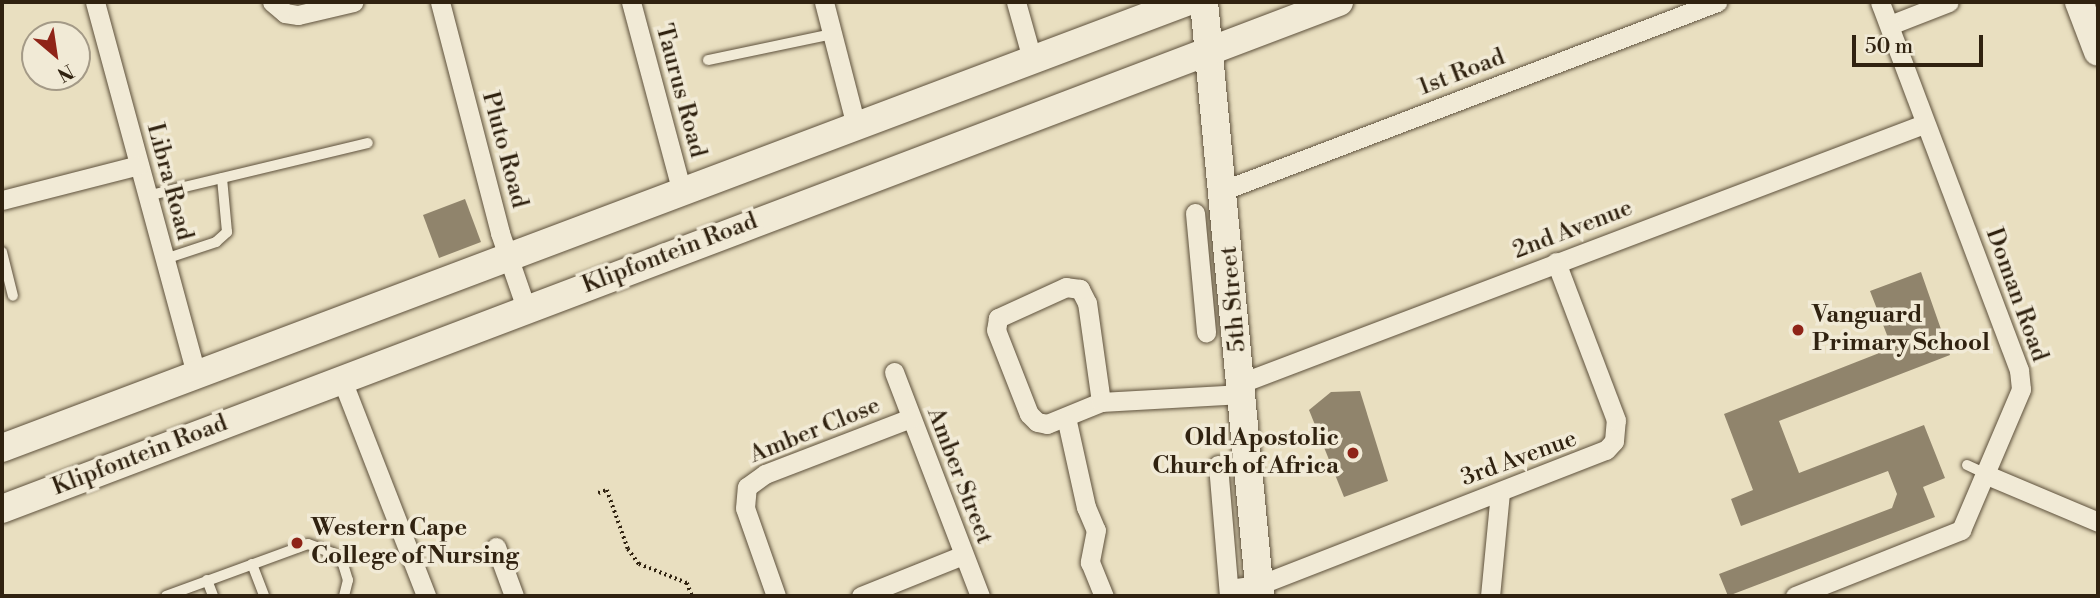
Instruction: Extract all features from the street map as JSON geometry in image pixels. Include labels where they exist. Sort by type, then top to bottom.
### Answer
[{"type":"main road","points":[[2,448],[1186,2]]},
{"type":"main road","name":"5th Street","points":[[1204,2],[1224,190],[1260,591]]},
{"type":"main road","name":"Klipfontein Road","points":[[2,509],[526,308],[1339,2]]},
{"type":"main road","points":[[2079,2],[2098,52]]},
{"type":"street","name":"Libra Road","points":[[95,2],[196,374]]},
{"type":"street","points":[[272,2],[285,13],[298,15],[353,2]]},
{"type":"street","name":"Pluto Road","points":[[440,2],[508,257],[526,308]]},
{"type":"street","name":"Taurus Road","points":[[631,2],[682,192]]},
{"type":"street","points":[[824,2],[856,126]]},
{"type":"street","points":[[1016,2],[1032,59]]},
{"type":"street","name":"1st Road","points":[[1224,190],[1717,2]]},
{"type":"street","points":[[1880,2],[1890,25],[1949,2]]},
{"type":"street","name":"Doman Road","points":[[1795,596],[1956,535],[1968,520],[2018,404],[2021,380],[1924,124],[1890,25]]},
{"type":"street","name":"2nd Avenue","points":[[1066,417],[1101,402],[1241,389],[1556,262],[1924,124]]},
{"type":"street","points":[[2,200],[139,165]]},
{"type":"street","points":[[1195,213],[1206,332]]},
{"type":"street","name":"3rd Avenue","points":[[1229,593],[1260,591],[1500,492],[1596,457],[1614,441],[1617,430],[1556,262]]},
{"type":"street","points":[[1201,282],[1232,281]]},
{"type":"street","points":[[1101,402],[1087,303],[1080,289],[1066,287],[1007,311],[998,318],[996,330],[1029,414],[1047,424],[1066,417],[1086,507],[1096,530],[1090,562],[1104,596]]},
{"type":"street","name":"Amber Street","points":[[894,372],[980,596]]},
{"type":"street","points":[[342,380],[426,596]]},
{"type":"street","name":"Amber Close","points":[[776,596],[743,496],[754,479],[911,418]]},
{"type":"street","points":[[1218,465],[1229,593]]},
{"type":"street","points":[[1987,475],[2098,522]]},
{"type":"street","points":[[1490,596],[1500,492]]},
{"type":"street","points":[[496,547],[514,596]]},
{"type":"street","points":[[861,596],[963,555]]},
{"type":"lane","points":[[708,60],[832,34]]},
{"type":"lane","points":[[148,196],[368,143]]},
{"type":"lane","points":[[165,259],[216,242],[228,232],[222,178]]},
{"type":"lane","points":[[2,252],[13,296]]},
{"type":"lane","points":[[1967,465],[1987,475]]},
{"type":"lane","points":[[167,596],[299,545],[321,546],[343,564],[348,580],[344,596]]},
{"type":"lane","points":[[251,564],[264,596]]},
{"type":"lane","points":[[207,580],[213,596]]},
{"type":"path","points":[[598,493],[607,490],[628,549],[639,564],[687,583],[692,596]]},
{"type":"building","points":[[465,199],[481,242],[439,258],[423,215]]},
{"type":"building","points":[[1921,272],[1950,355],[1779,421],[1799,473],[1924,425],[1945,478],[1923,487],[1935,517],[1728,596],[1719,574],[1892,508],[1897,494],[1888,471],[1741,526],[1731,499],[1753,490],[1724,414],[1892,348],[1870,291]]},
{"type":"building","name":"Old Apostolic Church of Africa","points":[[1360,391],[1388,481],[1344,497],[1309,410],[1331,392]]},
{"type":"place","name":"Vanguard Primary School","points":[[1798,330]]},
{"type":"place","name":"Old Apostolic Church of Africa","points":[[1353,453]]},
{"type":"place","name":"Western Cape College of Nursing","points":[[297,543]]}]
